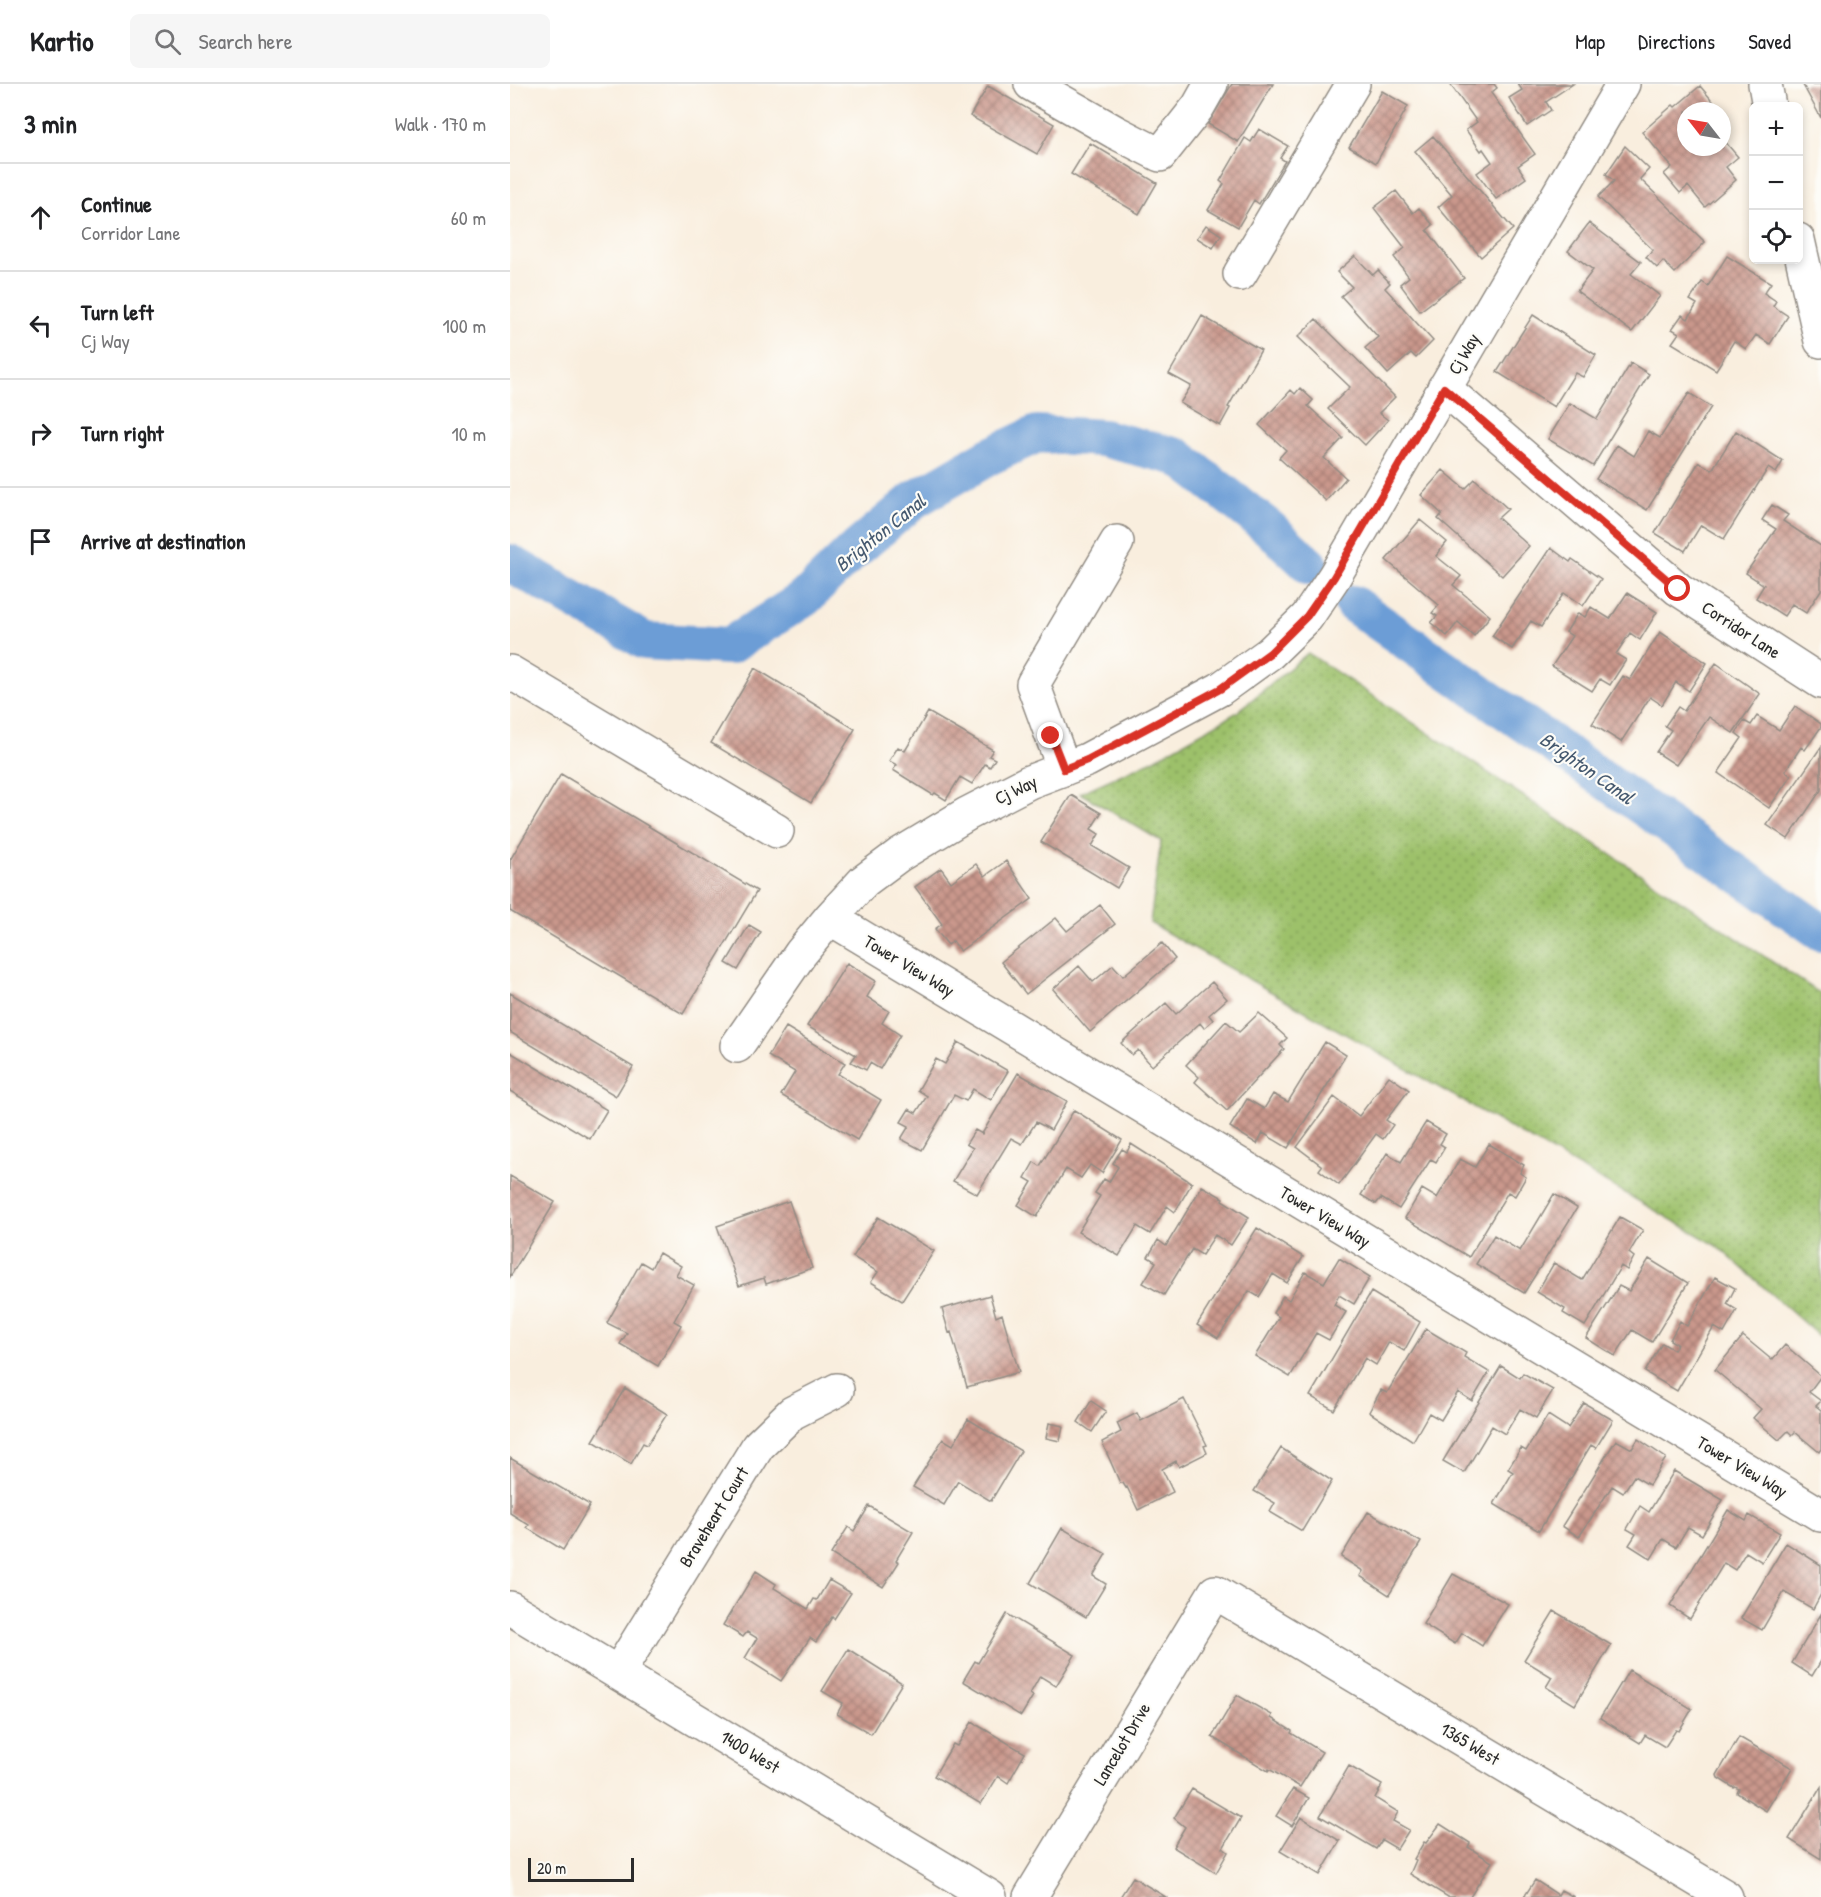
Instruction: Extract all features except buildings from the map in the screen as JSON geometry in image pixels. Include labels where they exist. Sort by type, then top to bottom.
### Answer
[{"type":"street","points":[[1031,84],[1160,155],[1198,107],[1211,84]]},
{"type":"street","points":[[1240,274],[1353,84]]},
{"type":"street","points":[[1765,84],[1768,102]]},
{"type":"street","name":"Cj Way","points":[[737,1046],[801,953],[864,881],[899,855],[978,809],[1029,782],[1087,760],[1220,689],[1270,653],[1307,616],[1334,577],[1615,88]]},
{"type":"street","points":[[1803,262],[1821,341]]},
{"type":"street","name":"Corridor Lane","points":[[1444,388],[1678,589],[1821,682]]},
{"type":"street","points":[[1064,769],[1033,684],[1117,542]]},
{"type":"street","points":[[510,672],[777,831]]},
{"type":"street","name":"Tower View Way","points":[[830,918],[1821,1515]]},
{"type":"street","name":"Braveheart Court","points":[[618,1673],[758,1446],[792,1413],[837,1390]]},
{"type":"street","name":"Lancelot Drive","points":[[1030,1897],[1215,1592]]},
{"type":"street","name":"1365 West","points":[[1215,1592],[1726,1897]]},
{"type":"street","name":"1400 West","points":[[510,1608],[990,1897]]},
{"type":"green space","points":[[1308,653],[1821,994],[1821,1338],[1716,1245],[1150,923],[1161,841],[1080,793],[1153,760],[1236,713]]},
{"type":"waterway","name":"Brighton Canal","points":[[510,563],[645,641],[729,646],[805,598],[849,555],[914,500],[990,456],[1037,434],[1103,438],[1178,457],[1269,528],[1310,566]]},
{"type":"waterway","name":"Brighton Canal","points":[[1353,604],[1821,932]]},
{"type":"route","points":[[1051,736],[1064,769],[1087,760],[1220,689],[1270,653],[1307,616],[1334,577],[1444,388],[1678,589]]}]
